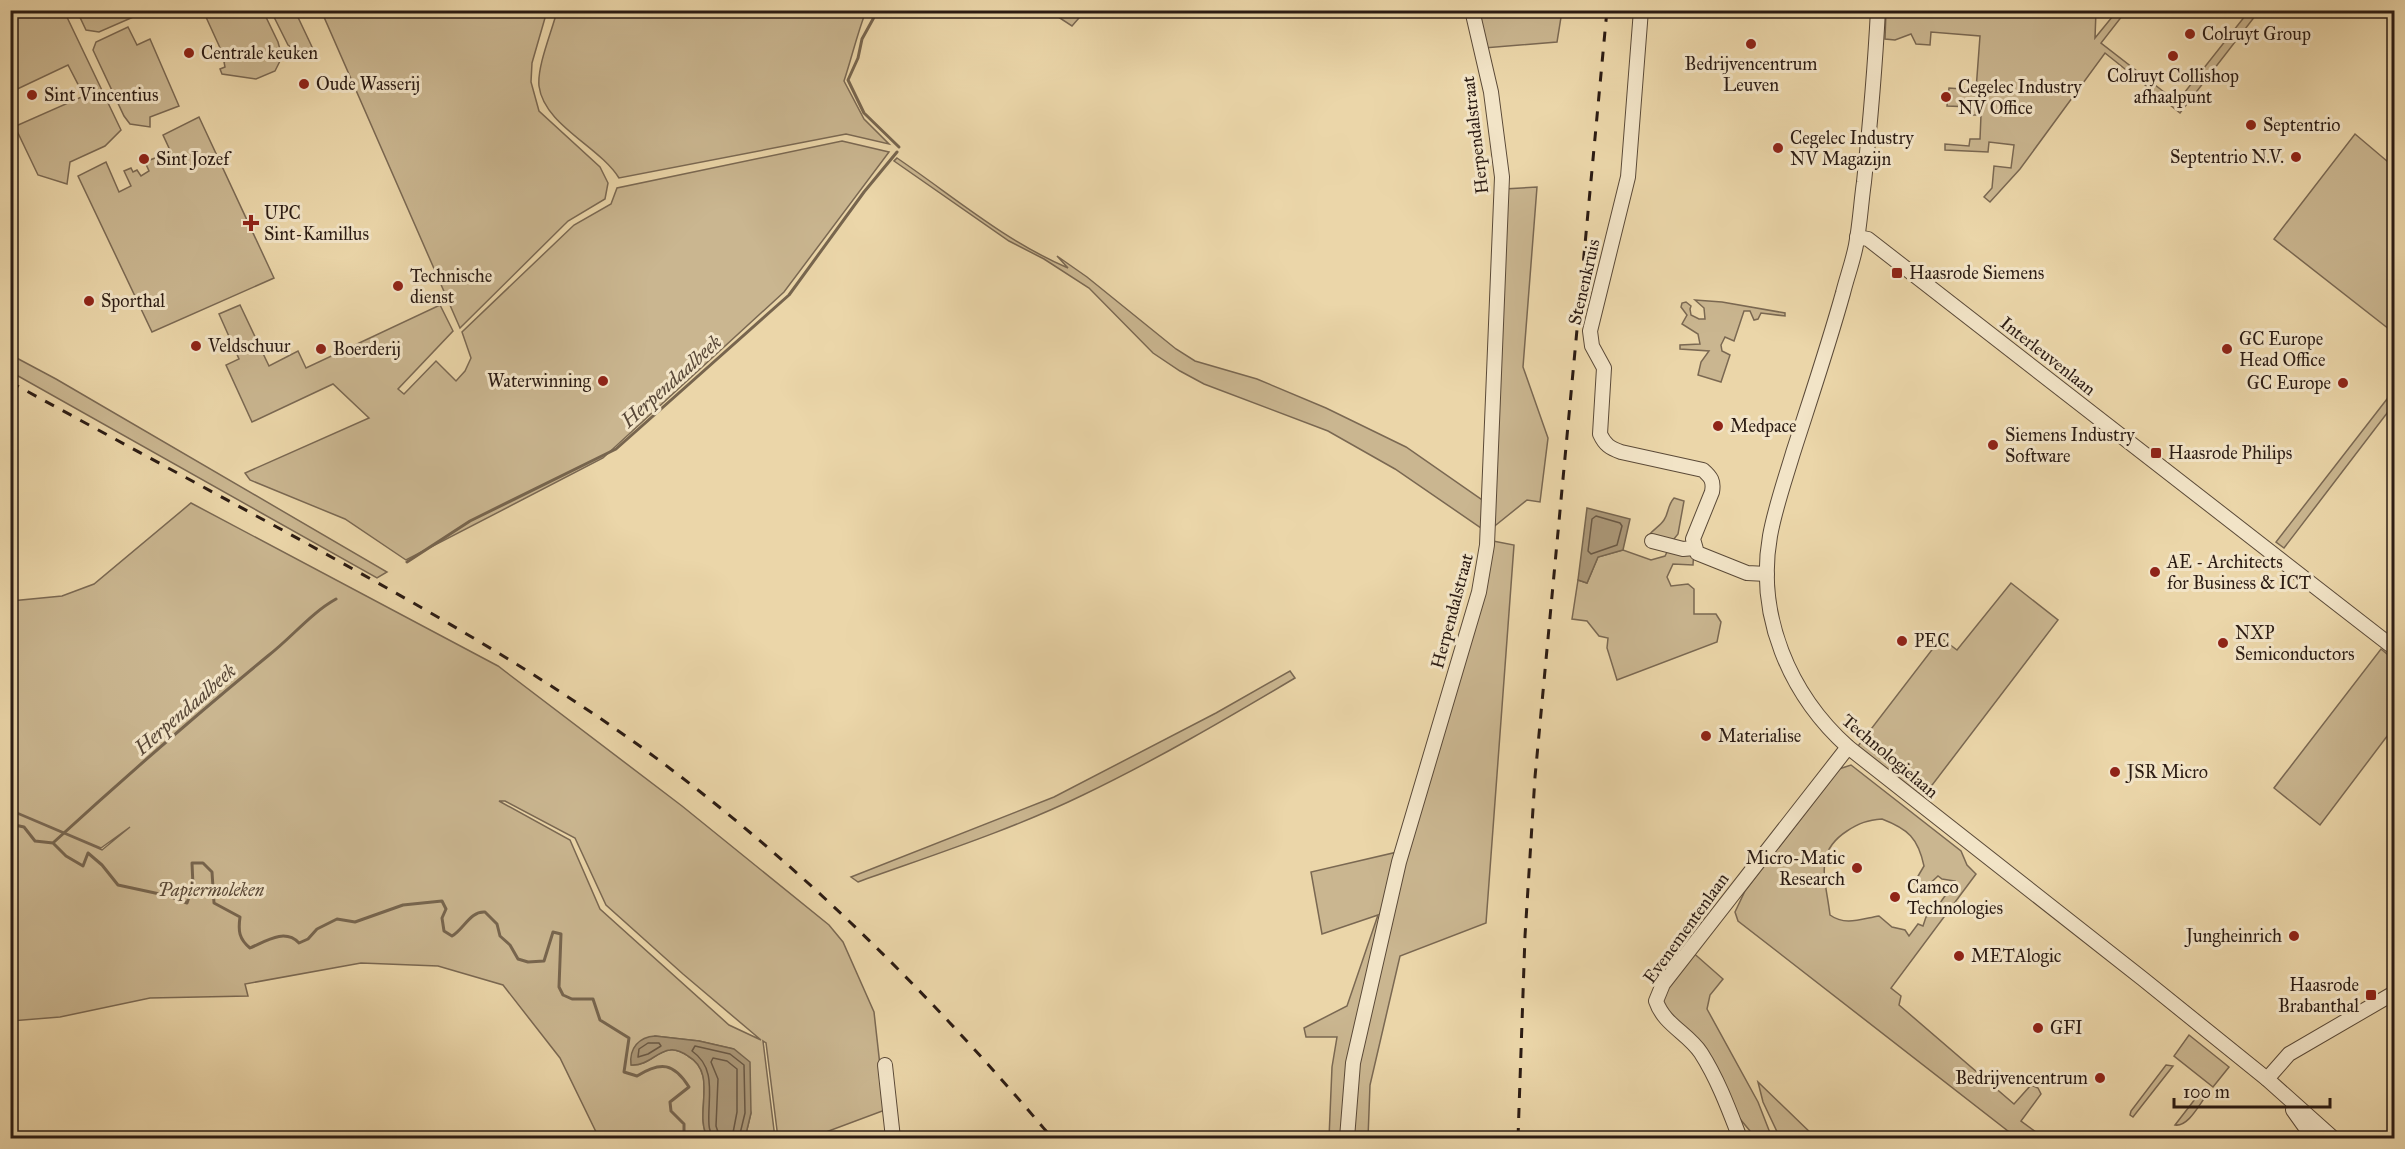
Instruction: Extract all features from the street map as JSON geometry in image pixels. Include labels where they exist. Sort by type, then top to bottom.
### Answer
[{"type":"street","name":"Herpendalstraat","points":[[1347,1138],[1353,1063],[1399,862],[1479,592],[1487,545],[1502,177],[1491,92],[1472,10]]},
{"type":"street","name":"Stenenkruis","points":[[1641,10],[1628,177],[1591,325],[1590,340],[1604,368],[1600,434],[1604,443],[1621,452],[1703,470],[1710,477],[1713,484],[1712,492],[1694,539],[1694,548]]},
{"type":"street","points":[[1857,237],[1873,104],[1878,10]]},
{"type":"street","name":"Technologielaan","points":[[1857,237],[1836,320],[1784,481],[1770,535],[1767,574],[1772,622],[1794,682],[1820,719],[1848,747],[2144,979],[2266,1079],[2286,1097],[2307,1128]]},
{"type":"street","name":"Interleuvenlaan","points":[[1857,237],[1868,238],[2394,648]]},
{"type":"street","points":[[1652,541],[1683,549],[1694,548],[1704,557],[1747,573],[1767,574]]},
{"type":"street","name":"Evenementenlaan","points":[[1738,1138],[1726,1102],[1700,1052],[1663,1017],[1656,1001],[1663,984],[1848,747]]},
{"type":"street","points":[[2266,1079],[2289,1054],[2394,993]]},
{"type":"street","points":[[885,1065],[893,1138]]},
{"type":"street","points":[[2307,1128],[2313,1138]]},
{"type":"street","points":[[2307,1128],[2319,1135],[2318,1138]]},
{"type":"street","points":[[2307,1128],[2333,1138]]},
{"type":"green space","points":[[11,10],[64,11],[121,130],[105,146],[70,162],[67,184],[38,175],[17,131],[11,134],[11,116],[16,126],[84,96],[68,65],[11,92]]},
{"type":"green space","points":[[337,10],[547,11],[532,63],[531,82],[539,111],[600,167],[608,183],[605,199],[568,221],[460,328],[324,17]]},
{"type":"green space","points":[[77,11],[147,11],[99,32],[86,30]]},
{"type":"green space","points":[[214,11],[263,11],[278,42],[282,57],[275,71],[256,79],[222,74],[220,69],[225,67],[224,62],[226,61],[205,15]]},
{"type":"green space","points":[[271,11],[295,11],[313,49],[300,53],[288,45]]},
{"type":"green space","points":[[557,11],[866,11],[844,81],[864,119],[889,144],[846,134],[619,178],[610,166],[561,124],[543,100],[539,86],[540,69]]},
{"type":"green space","points":[[1049,11],[1085,11],[1072,26]]},
{"type":"green space","points":[[1475,11],[1562,11],[1557,42],[1484,48]]},
{"type":"green space","points":[[1886,11],[2096,11],[2095,38],[2117,11],[2126,11],[2101,43],[2177,102],[2249,11],[2259,11],[2180,113],[2105,53],[2020,169],[1990,202],[1984,197],[1992,188],[1994,166],[2011,168],[2014,145],[1989,142],[1988,152],[1945,150],[1945,144],[1969,146],[1970,139],[1980,139],[1981,115],[1972,115],[1972,107],[1947,106],[1949,88],[1976,90],[1980,36],[1931,32],[1930,45],[1916,44],[1911,34],[1895,40],[1885,39]]},
{"type":"green space","points":[[128,27],[137,45],[150,39],[179,106],[150,117],[150,127],[130,124],[124,116],[93,50],[96,42]]},
{"type":"green space","points":[[199,117],[274,278],[152,332],[78,176],[106,162],[119,192],[131,186],[124,171],[131,168],[133,172],[137,170],[141,176],[149,171],[145,162],[160,156],[165,166],[175,161],[163,135]]},
{"type":"green space","points":[[2355,134],[2394,167],[2394,333],[2274,239]]},
{"type":"green space","points":[[842,141],[889,152],[784,292],[603,458],[406,560],[345,519],[250,480],[245,473],[369,418],[333,384],[252,422],[226,365],[239,359],[219,314],[240,305],[269,366],[298,351],[306,368],[440,305],[453,331],[398,389],[404,394],[436,361],[456,381],[465,371],[471,358],[462,332],[574,225],[611,204],[617,188]]},
{"type":"green space","points":[[897,158],[1001,231],[1068,268],[1057,256],[1087,277],[1176,349],[1195,361],[1257,379],[1326,408],[1406,447],[1485,502],[1484,530],[1395,469],[1328,431],[1204,384],[1180,371],[1153,353],[1089,288],[1044,259],[1009,241],[894,161]]},
{"type":"green space","points":[[1537,187],[1523,367],[1548,438],[1540,502],[1527,500],[1491,529],[1504,189]]},
{"type":"green space","points":[[1695,300],[1722,302],[1785,313],[1785,316],[1761,313],[1758,319],[1754,320],[1750,311],[1744,311],[1734,341],[1725,337],[1721,345],[1722,351],[1730,355],[1721,382],[1698,375],[1701,362],[1709,351],[1680,349],[1680,345],[1700,344],[1698,334],[1682,324],[1687,315],[1681,307],[1682,303],[1686,302],[1691,306],[1691,315],[1705,319],[1704,308]]},
{"type":"green space","points":[[11,355],[387,572],[377,578],[11,372]]},
{"type":"green space","points":[[2394,390],[2394,404],[2284,548],[2276,542]]},
{"type":"green space","points":[[1674,498],[1684,501],[1678,534],[1670,544],[1653,540],[1650,534],[1664,520]]},
{"type":"green space","name":"Papiermoleken","points":[[191,503],[498,666],[682,806],[829,925],[843,942],[874,1012],[885,1110],[810,1138],[778,1138],[766,1043],[763,1041],[775,1138],[745,1138],[751,1113],[733,1049],[699,1041],[655,1036],[632,1065],[638,1065],[665,1051],[672,1050],[684,1054],[697,1063],[704,1083],[703,1117],[708,1138],[599,1138],[560,1058],[503,985],[438,966],[361,963],[245,984],[248,996],[150,998],[60,1017],[11,1021],[10,806],[13,812],[102,850],[130,827],[101,848],[16,812],[10,800],[11,601],[62,596],[94,584]],"holes":[[[499,801],[505,801],[575,838],[606,905],[761,1040],[729,1025],[600,909],[570,840]]]},
{"type":"green space","points":[[1493,541],[1514,545],[1486,923],[1400,956],[1370,1085],[1368,1138],[1329,1138],[1332,1067],[1337,1037],[1306,1037],[1304,1028],[1347,1006],[1378,915],[1322,934],[1311,872],[1397,852]]},
{"type":"green space","points":[[1670,546],[1694,548],[1693,565],[1673,564],[1667,577],[1671,586],[1688,584],[1694,589],[1694,614],[1716,614],[1721,622],[1717,642],[1617,680],[1607,648],[1608,638],[1599,636],[1587,621],[1572,619],[1578,580],[1587,583],[1598,557],[1623,550],[1651,560],[1665,556]]},
{"type":"green space","points":[[2011,583],[2058,620],[1923,797],[1858,746],[1941,638],[1957,650]]},
{"type":"green space","points":[[2381,649],[2394,660],[2394,727],[2320,825],[2274,788]]},
{"type":"green space","points":[[1290,671],[1295,678],[1217,724],[1110,782],[1056,808],[1000,831],[858,882],[851,877],[1054,797],[1216,713]]},
{"type":"green space","points":[[1851,765],[1961,851],[1967,865],[1976,874],[1891,988],[1901,996],[1899,1005],[2014,1104],[2031,1085],[2038,1088],[2041,1094],[2021,1121],[2044,1138],[2017,1138],[1738,921],[1735,912],[1745,891],[1839,769]],"holes":[[[1882,819],[1905,831],[1919,848],[1924,866],[1914,883],[1919,888],[1925,888],[1938,876],[1955,881],[1936,912],[1926,917],[1923,926],[1918,924],[1909,936],[1905,930],[1892,927],[1879,916],[1847,921],[1830,915],[1824,868],[1829,848],[1847,831],[1868,821]]]},
{"type":"green space","points":[[1690,950],[1723,979],[1710,995],[1707,1009],[1758,1102],[1772,1138],[1753,1138],[1750,1131],[1726,1102],[1700,1052],[1663,1017],[1659,991]]},
{"type":"green space","points":[[2189,1035],[2229,1067],[2213,1087],[2174,1056]]},
{"type":"green space","points":[[2166,1065],[2173,1066],[2133,1117],[2130,1115],[2131,1111]]},
{"type":"green space","points":[[1758,1082],[1816,1138],[1780,1138],[1763,1102]]},
{"type":"green space","points":[[2202,1090],[2206,1096],[2193,1115],[2184,1123],[2175,1125]]},
{"type":"water","points":[[1587,508],[1630,519],[1623,550],[1598,557],[1587,583],[1578,580]]},
{"type":"water","points":[[655,1036],[699,1041],[734,1049],[750,1062],[751,1113],[745,1138],[708,1138],[703,1118],[702,1073],[697,1064],[686,1055],[670,1050],[637,1065],[631,1065],[632,1053],[636,1044]]},
{"type":"waterway","name":"Herpendaalbeek","points":[[878,10],[862,39],[858,58],[848,80],[864,113],[899,147]]},
{"type":"waterway","name":"Herpendaalbeek","points":[[407,562],[470,521],[616,449],[789,295],[864,192],[897,152]]},
{"type":"waterway","name":"Herpendaalbeek","points":[[54,842],[318,611],[336,599]]},
{"type":"waterway","points":[[10,824],[24,827],[35,841],[53,843],[66,856],[83,866],[88,853],[102,865],[118,885],[169,896],[187,903],[193,886],[192,863],[203,863],[212,872],[214,903],[240,917],[240,934],[250,948],[282,936],[288,936],[299,943],[308,939],[317,929],[337,919],[355,922],[403,905],[442,901],[446,909],[442,918],[444,931],[452,936],[475,914],[485,912],[497,924],[500,936],[510,945],[518,959],[528,962],[544,961],[553,932],[561,934],[559,987],[563,995],[572,999],[593,999],[600,1020],[629,1038],[624,1072],[637,1076],[653,1068],[666,1067],[678,1073],[689,1087],[670,1102],[671,1111],[684,1124],[684,1138]]},
{"type":"railway","points":[[1518,1138],[1525,936],[1535,777],[1607,10]]},
{"type":"railway","points":[[10,382],[420,607],[552,686],[637,744],[695,787],[750,833],[857,929],[957,1031],[1052,1138]]},
{"type":"place","name":"Colruyt Group","points":[[2190,34]]},
{"type":"place","name":"Bedrijvencentrum Leuven","points":[[1751,44]]},
{"type":"place","name":"Centrale keuken","points":[[189,53]]},
{"type":"place","name":"Colruyt Collishop afhaalpunt","points":[[2173,56]]},
{"type":"place","name":"Oude Wasserij","points":[[304,84]]},
{"type":"place","name":"Sint Vincentius","points":[[32,95]]},
{"type":"place","name":"Cegelec Industry NV Office","points":[[1946,97]]},
{"type":"place","name":"Septentrio","points":[[2251,125]]},
{"type":"place","name":"Cegelec Industry NV Magazijn","points":[[1778,148]]},
{"type":"place","name":"Septentrio N.V.","points":[[2296,157]]},
{"type":"place","name":"Sint Jozef","points":[[144,159]]},
{"type":"place","name":"UPC Sint-Kamillus","points":[[251,223]]},
{"type":"place","name":"Haasrode Siemens","points":[[1897,273]]},
{"type":"place","name":"Technische dienst","points":[[398,286]]},
{"type":"place","name":"Sporthal","points":[[89,301]]},
{"type":"place","name":"Veldschuur","points":[[196,346]]},
{"type":"place","name":"Boerderij","points":[[321,349]]},
{"type":"place","name":"GC Europe Head Office","points":[[2227,349]]},
{"type":"place","name":"Waterwinning","points":[[603,381]]},
{"type":"place","name":"GC Europe","points":[[2343,383]]},
{"type":"place","name":"Medpace","points":[[1718,426]]},
{"type":"place","name":"Siemens Industry Software","points":[[1993,445]]},
{"type":"place","name":"Haasrode Philips","points":[[2156,453]]},
{"type":"place","name":"AE - Architects for Business & ICT","points":[[2155,572]]},
{"type":"place","name":"PEC","points":[[1902,641]]},
{"type":"place","name":"NXP Semiconductors","points":[[2223,643]]},
{"type":"place","name":"Materialise","points":[[1706,736]]},
{"type":"place","name":"JSR Micro","points":[[2115,772]]},
{"type":"place","name":"Micro-Matic Research","points":[[1857,868]]},
{"type":"place","name":"Camco Technologies","points":[[1895,897]]},
{"type":"place","name":"Jungheinrich","points":[[2294,936]]},
{"type":"place","name":"METAlogic","points":[[1959,956]]},
{"type":"place","name":"Haasrode Brabanthal","points":[[2371,995]]},
{"type":"place","name":"GFI","points":[[2038,1028]]},
{"type":"place","name":"Bedrijvencentrum","points":[[2100,1078]]}]
